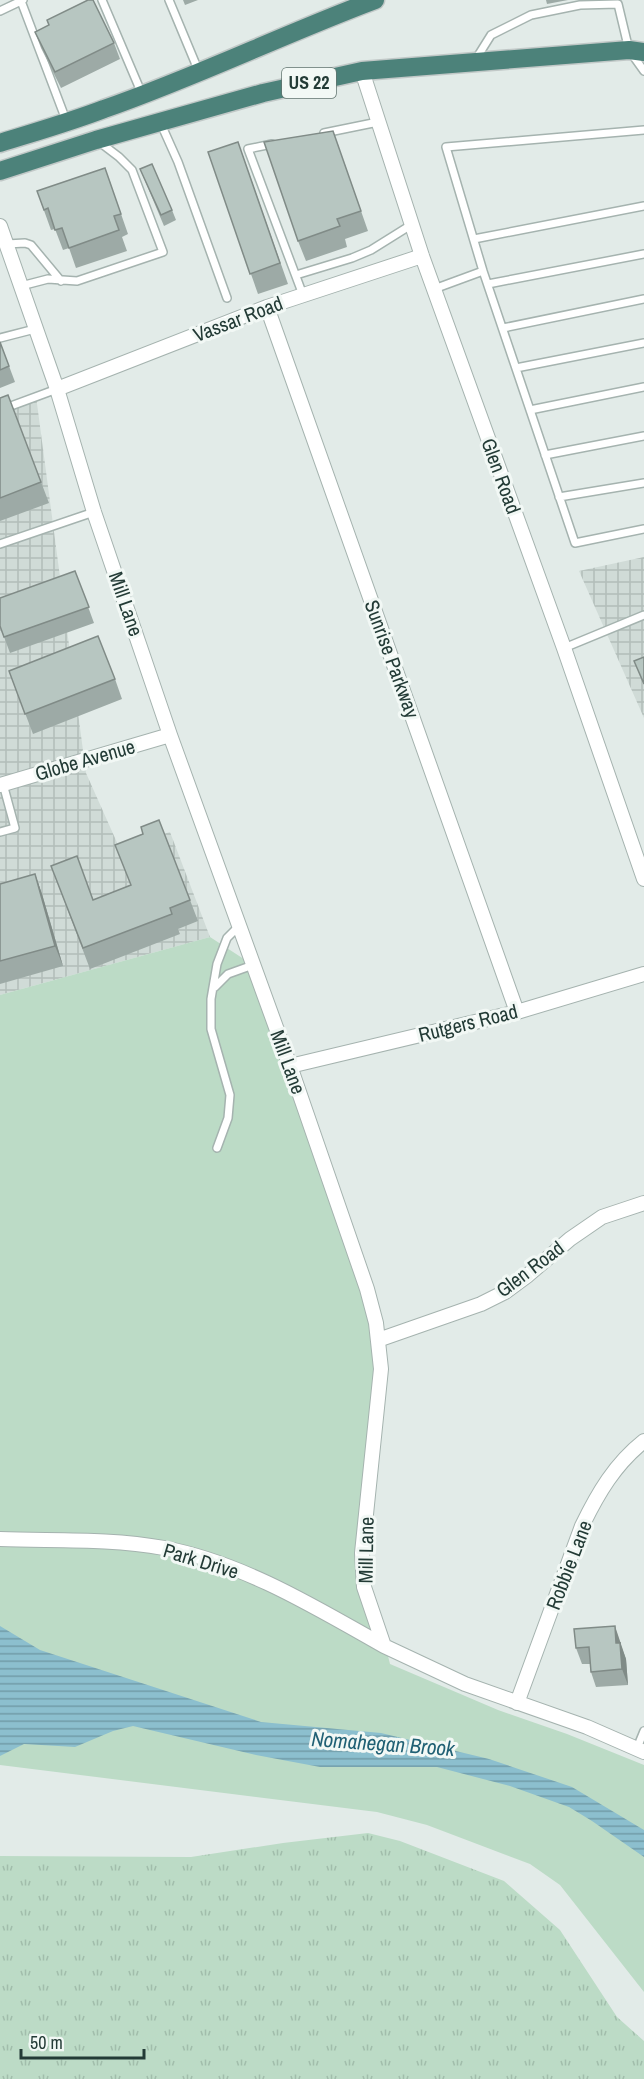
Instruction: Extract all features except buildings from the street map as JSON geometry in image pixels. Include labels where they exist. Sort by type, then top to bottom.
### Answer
[{"type":"highway","points":[[315,22],[361,0]]},
{"type":"highway","name":"US 22","points":[[0,143],[142,94],[315,22],[375,0]]},
{"type":"highway","name":"US 22","points":[[0,171],[96,140],[262,93],[362,71],[639,49]]},
{"type":"street","name":"Glen Road","points":[[362,71],[411,225],[564,648],[644,879]]},
{"type":"street","name":"Mill Lane","points":[[0,226],[6,253],[21,286],[57,390],[94,512],[170,735],[290,1066],[367,1289],[376,1323],[381,1369],[362,1553],[364,1587],[384,1646]]},
{"type":"street","name":"Vassar Road","points":[[57,390],[267,307],[422,256]]},
{"type":"street","name":"Sunrise Parkway","points":[[267,307],[517,1011]]},
{"type":"street","name":"Globe Avenue","points":[[1,782],[170,735]]},
{"type":"street","name":"Rutgers Road","points":[[290,1066],[517,1011],[644,974]]},
{"type":"street","name":"Glen Road","points":[[378,1340],[481,1304],[505,1292],[570,1239],[602,1217],[644,1203]]},
{"type":"street","name":"Robbie Lane","points":[[517,1702],[582,1526],[595,1499],[626,1456],[644,1441]]},
{"type":"street","name":"Park Drive","points":[[0,1539],[131,1544],[164,1548],[198,1556],[248,1575],[301,1600],[384,1646]]},
{"type":"street","points":[[384,1646],[465,1684],[587,1727],[640,1750]]},
{"type":"lane","points":[[0,10],[22,0],[66,122]]},
{"type":"lane","points":[[169,0],[199,72]]},
{"type":"lane","points":[[94,8],[103,2],[142,94]]},
{"type":"lane","points":[[474,63],[491,35],[531,15],[580,6],[618,4],[639,49],[644,71]]},
{"type":"lane","points":[[34,35],[44,30]]},
{"type":"lane","points":[[160,122],[178,162],[227,298]]},
{"type":"lane","points":[[313,135],[378,122]]},
{"type":"lane","points":[[644,130],[446,147],[483,271],[574,543],[644,529]]},
{"type":"lane","points":[[21,286],[48,279],[77,281],[163,252],[132,170],[96,140]]},
{"type":"lane","points":[[281,142],[248,149],[303,295]]},
{"type":"lane","points":[[474,239],[644,206]]},
{"type":"lane","points":[[296,275],[371,250],[411,225]]},
{"type":"lane","points":[[6,253],[25,243],[31,245],[61,281]]},
{"type":"lane","points":[[488,284],[644,254]]},
{"type":"lane","points":[[434,289],[483,271]]},
{"type":"lane","points":[[503,328],[644,299]]},
{"type":"lane","points":[[0,338],[35,328]]},
{"type":"lane","points":[[516,368],[644,343]]},
{"type":"lane","points":[[530,410],[644,387]]},
{"type":"lane","points":[[0,410],[57,390]]},
{"type":"lane","points":[[545,454],[644,436]]},
{"type":"lane","points":[[559,497],[644,483]]},
{"type":"lane","points":[[0,544],[94,512]]},
{"type":"lane","points":[[564,648],[644,615]]},
{"type":"lane","points":[[0,832],[15,828],[1,782]]},
{"type":"lane","points":[[217,1148],[228,1118],[230,1095],[211,1029],[211,999],[217,963],[227,938],[239,926]]},
{"type":"lane","points":[[214,989],[228,974],[253,965]]},
{"type":"lane","points":[[640,1750],[644,1731]]},
{"type":"shaded area","points":[[36,396],[86,773],[119,847],[170,832],[210,937],[0,995],[0,408]]},
{"type":"shaded area","points":[[644,557],[644,718],[579,571]]},
{"type":"green space","points":[[210,937],[253,965],[367,1289],[381,1369],[362,1553],[390,1664],[498,1710],[567,1734],[644,1765],[644,1992],[560,1885],[530,1864],[427,1825],[377,1812],[0,1765],[0,995]]},
{"type":"green space","points":[[368,1833],[400,1841],[504,1881],[560,1930],[617,2017],[644,2041],[644,2079],[0,2079],[0,1856],[191,1857]]},
{"type":"water","name":"Nomahegan Brook","points":[[0,1626],[40,1650],[261,1722],[381,1733],[489,1759],[572,1787],[644,1830],[644,1857],[569,1807],[510,1786],[437,1767],[320,1767],[256,1755],[133,1726],[113,1731],[75,1747],[24,1744],[0,1756]]}]
